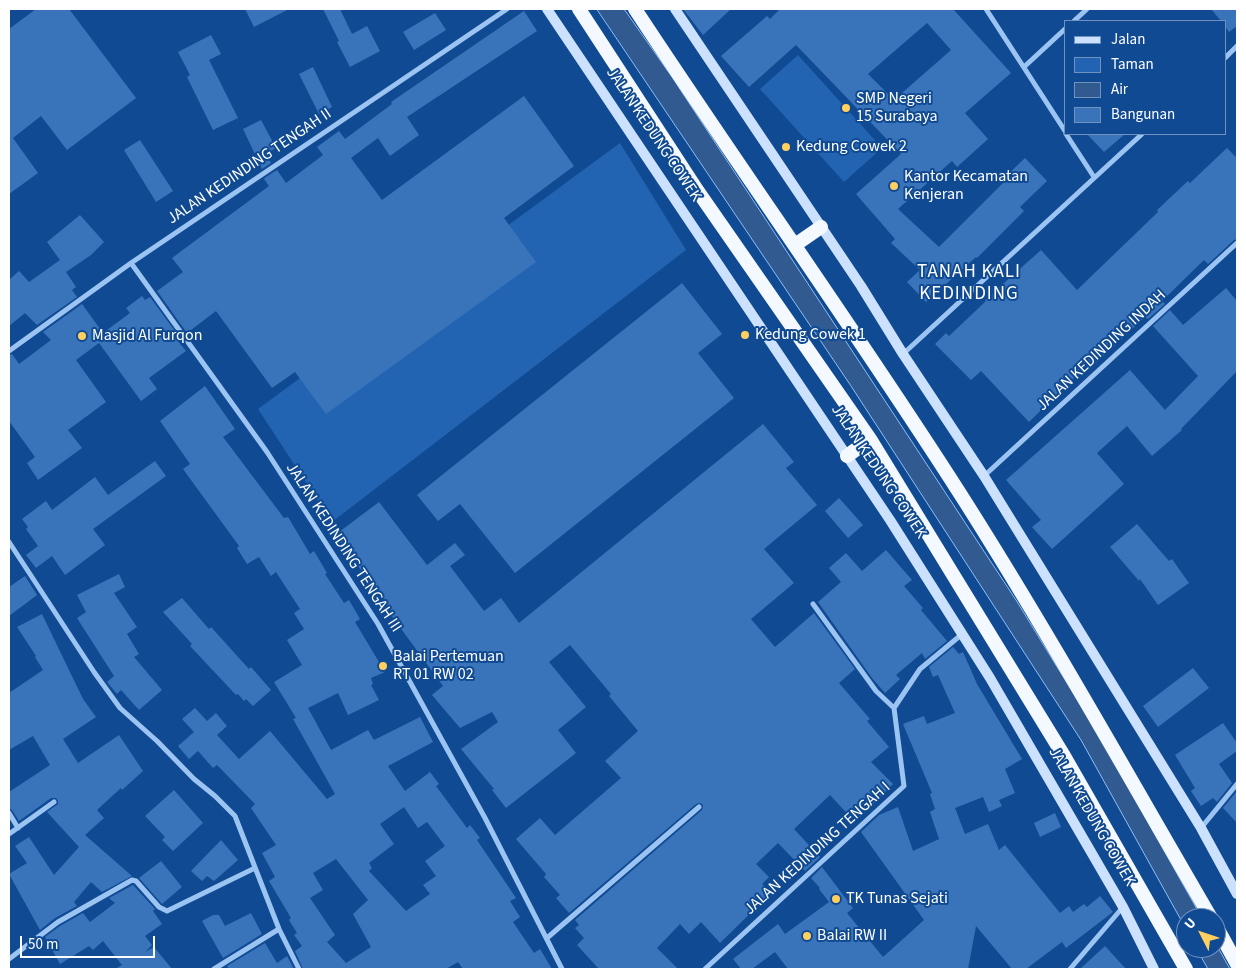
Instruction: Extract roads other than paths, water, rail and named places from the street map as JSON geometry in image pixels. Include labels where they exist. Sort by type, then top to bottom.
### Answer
[{"type":"highway","name":"JALAN KEDUNG COWEK","points":[[579,9],[697,190],[870,439],[1064,756],[1186,969]]},
{"type":"highway","points":[[635,9],[795,245],[966,503],[1037,620],[1205,908]]},
{"type":"highway","points":[[795,245],[821,227]]},
{"type":"highway","points":[[846,456],[870,439]]},
{"type":"highway","points":[[1226,944],[1237,964]]},
{"type":"main road","name":"JALAN KEDUNG COWEK","points":[[547,9],[890,520],[961,635],[990,678],[1123,907],[1154,969]]},
{"type":"main road","points":[[675,9],[984,476],[1201,828],[1237,894]]},
{"type":"street","name":"JALAN KEDINDING TENGAH II","points":[[9,351],[131,263],[507,9]]},
{"type":"street","points":[[986,9],[1064,129]]},
{"type":"street","points":[[1075,20],[1087,9]]},
{"type":"street","points":[[1024,67],[1064,31]]},
{"type":"street","points":[[1226,57],[1237,46]]},
{"type":"street","points":[[1068,135],[1094,177]]},
{"type":"street","points":[[903,354],[1141,135]]},
{"type":"street","name":"JALAN KEDINDING INDAH","points":[[984,476],[1237,243]]},
{"type":"street","name":"JALAN KEDINDING TENGAH III","points":[[131,263],[266,452],[378,624],[485,818],[562,969]]},
{"type":"street","points":[[9,542],[94,672],[120,708],[235,816],[279,929],[299,969]]},
{"type":"street","points":[[813,604],[876,690],[894,708],[920,670],[961,635]]},
{"type":"street","name":"JALAN KEDINDING TENGAH I","points":[[705,969],[904,786],[894,708]]},
{"type":"street","points":[[1201,828],[1237,784]]},
{"type":"street","points":[[9,834],[54,802]]},
{"type":"street","points":[[546,938],[699,807]]},
{"type":"street","points":[[9,813],[18,828]]},
{"type":"street","points":[[9,959],[58,922],[132,880],[136,881],[158,907],[167,911],[255,868]]},
{"type":"street","points":[[1070,969],[1123,907]]},
{"type":"street","points":[[214,969],[279,929]]},
{"type":"water","points":[[597,9],[624,9],[672,77],[1016,600],[1097,732],[1196,908],[1176,908],[1176,911],[1081,740],[851,386]]},
{"type":"water","points":[[1202,958],[1224,958],[1230,969],[1208,969]]},
{"type":"place","name":"SMP Negeri 15 Surabaya","points":[[846,108]]},
{"type":"place","name":"Kedung Cowek 2","points":[[786,147]]},
{"type":"place","name":"Kantor Kecamatan Kenjeran","points":[[894,186]]},
{"type":"place","name":"Kedung Cowek 1","points":[[745,335]]},
{"type":"place","name":"Masjid Al Furqon","points":[[82,336]]},
{"type":"place","name":"Balai Pertemuan RT 01 RW 02","points":[[383,666]]},
{"type":"place","name":"TK Tunas Sejati","points":[[836,899]]},
{"type":"place","name":"Balai RW II","points":[[807,936]]},
{"type":"district","name":"TANAH KALI KEDINDING","points":[[969,284]]}]
